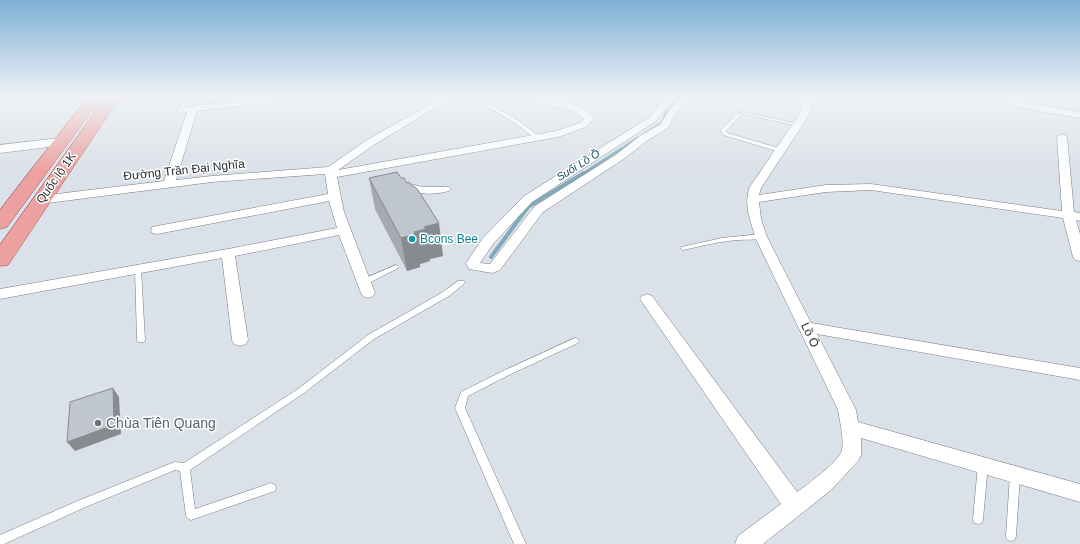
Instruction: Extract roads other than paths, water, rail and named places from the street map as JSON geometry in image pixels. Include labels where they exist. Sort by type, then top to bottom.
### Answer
[{"type":"main road","name":"Quốc lộ 1K","points":[[0,223],[75,122]]},
{"type":"main road","name":"Quốc lộ 1K","points":[[0,260],[40,200],[95,122]]},
{"type":"main road","points":[[60,142],[83,140]]},
{"type":"street","points":[[169,184],[189,122]]},
{"type":"street","points":[[366,288],[344,230],[335,196],[331,172],[371,142],[405,122]]},
{"type":"street","name":"Đường Trần Đại Nghĩa","points":[[40,200],[275,173],[331,172],[368,169],[538,138],[574,129],[586,122]]},
{"type":"street","points":[[649,122],[615,151],[573,188],[539,209],[495,267],[492,269],[474,266],[473,263],[488,241],[528,199],[615,151],[644,138],[665,126],[667,122]]},
{"type":"street","name":"Lồ Ô","points":[[746,544],[824,484],[851,455],[852,440],[847,410],[761,237],[756,221],[753,200],[755,188],[798,125]]},
{"type":"street","points":[[1062,137],[1080,257]]},
{"type":"street","points":[[0,149],[60,142]]},
{"type":"street","points":[[368,169],[412,189],[423,191],[445,189]]},
{"type":"street","points":[[753,200],[798,192],[852,186],[871,187],[1074,216]]},
{"type":"street","points":[[157,230],[335,196]]},
{"type":"street","points":[[0,294],[228,253],[344,230]]},
{"type":"street","points":[[228,253],[240,340]]},
{"type":"street","points":[[647,299],[795,506]]},
{"type":"street","points":[[806,327],[1080,374]]},
{"type":"street","points":[[850,426],[1080,493]]},
{"type":"lane","points":[[518,122],[538,138]]},
{"type":"lane","points":[[731,122],[723,131],[725,134],[780,150]]},
{"type":"lane","points":[[786,122],[798,125]]},
{"type":"lane","points":[[683,248],[721,239],[743,236],[761,237]]},
{"type":"lane","points":[[366,288],[396,267]]},
{"type":"lane","points":[[138,269],[141,340]]},
{"type":"lane","points":[[0,540],[175,466],[185,468],[301,391],[371,338],[446,294],[460,283]]},
{"type":"lane","points":[[520,544],[460,408],[464,394],[575,341]]},
{"type":"lane","points":[[978,519],[983,465]]},
{"type":"lane","points":[[185,468],[191,515],[271,488]]},
{"type":"lane","points":[[1011,536],[1015,474]]},
{"type":"waterway","name":"Suối Lồ Ồ","points":[[645,134],[662,122]]},
{"type":"waterway","name":"Suối Lồ Ồ","points":[[583,174],[638,138]]},
{"type":"waterway","name":"Suối Lồ Ồ","points":[[491,257],[528,207],[584,173]]},
{"type":"place","name":"Bcons Bee","points":[[412,239]]},
{"type":"place","name":"Chùa Tiên Quang","points":[[98,423]]}]
